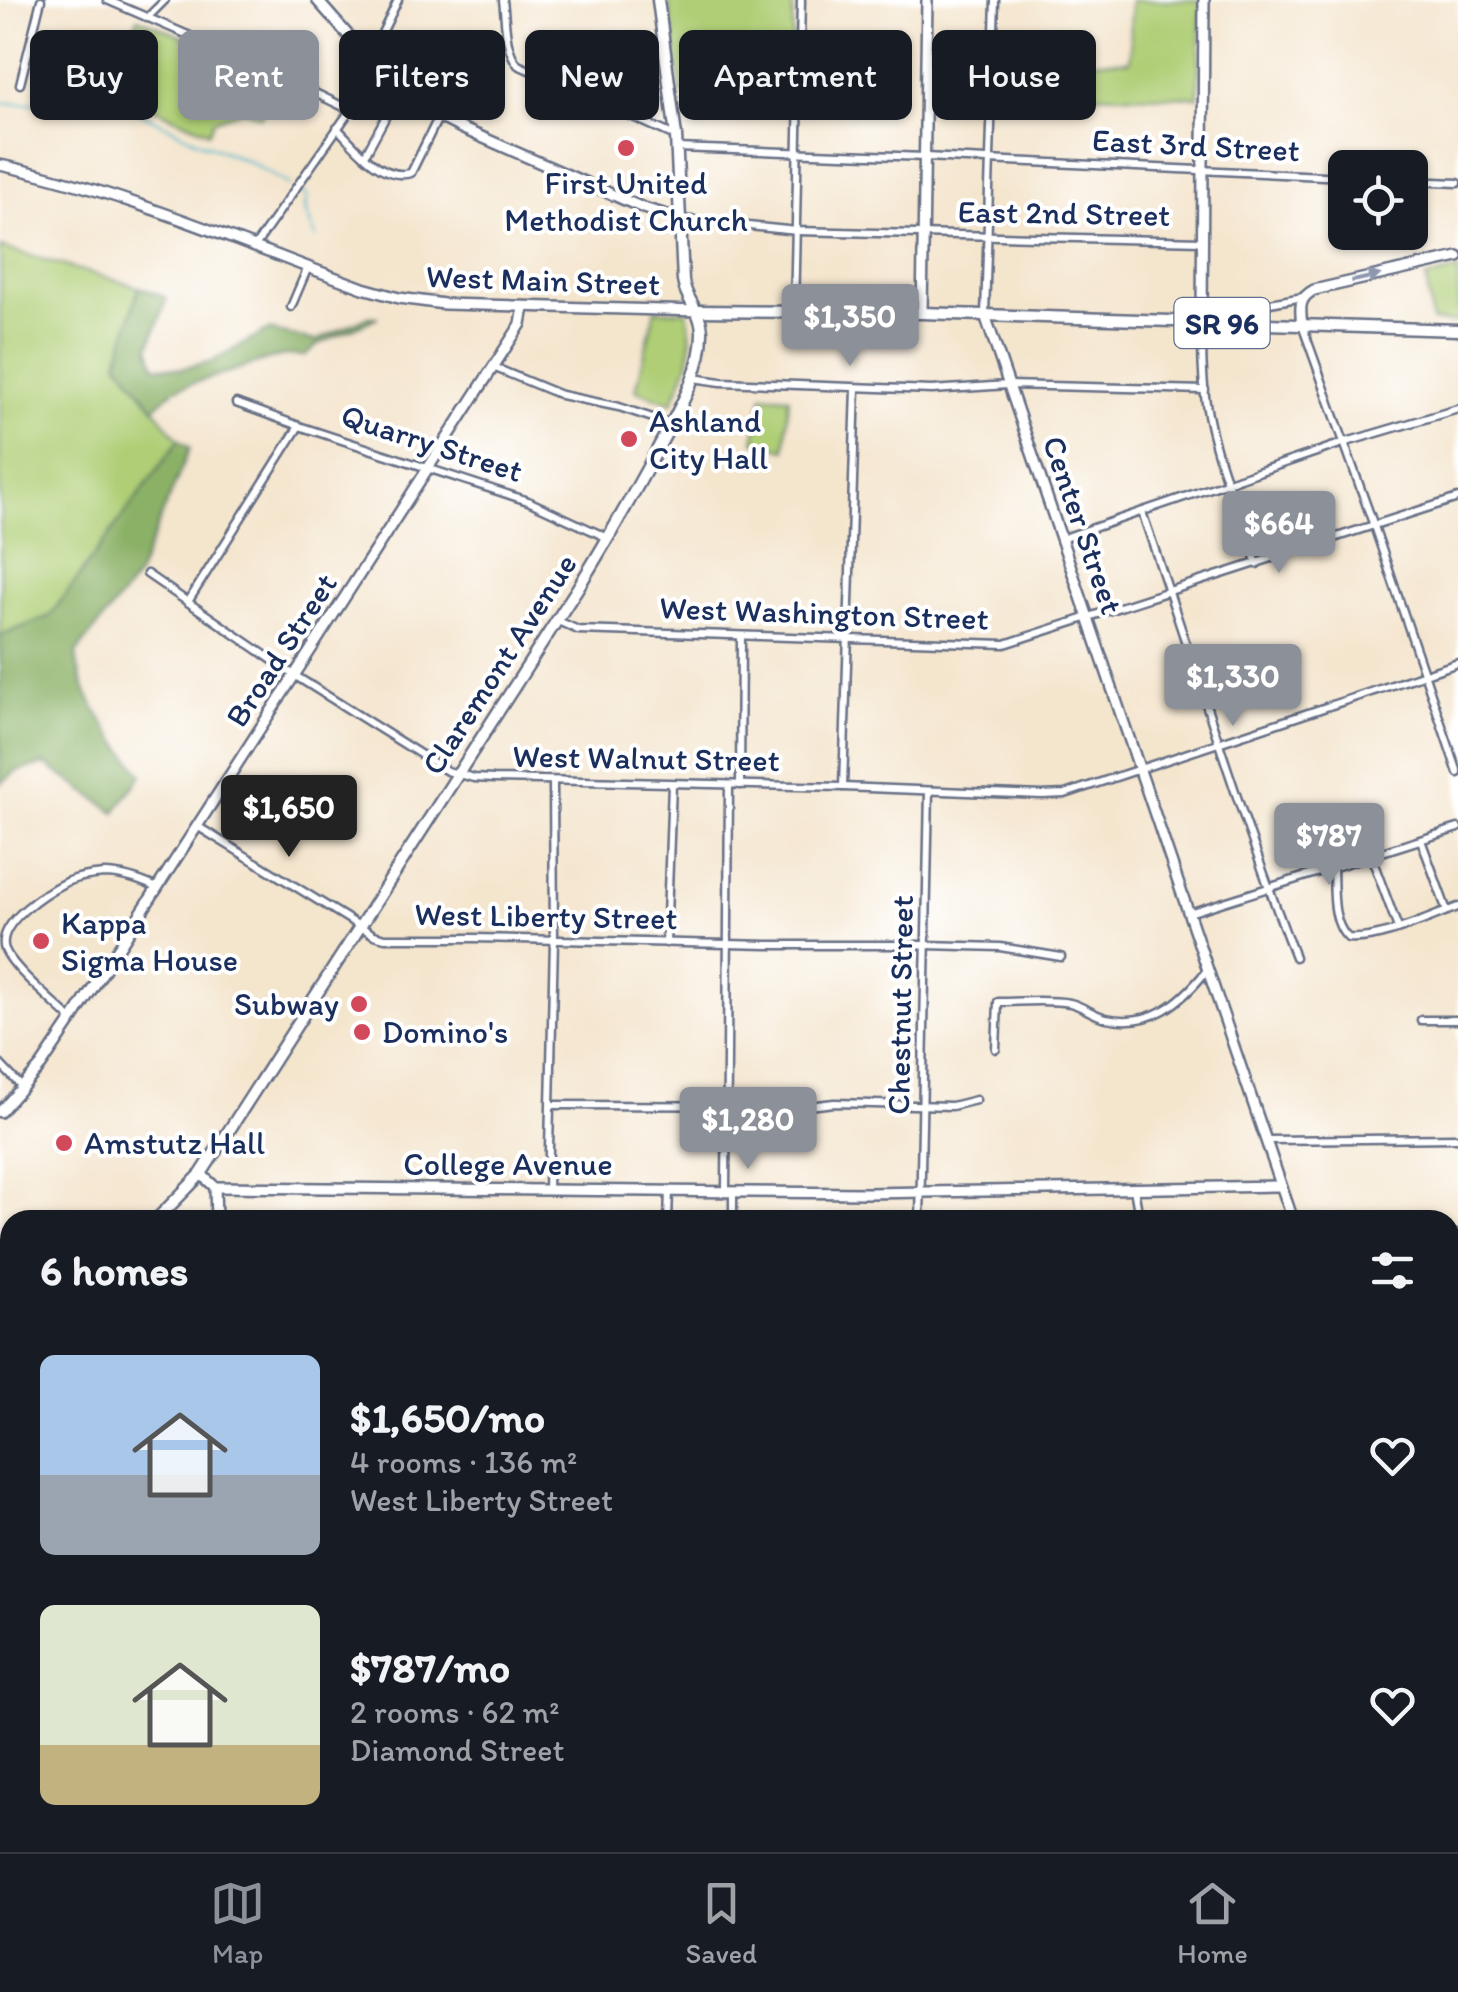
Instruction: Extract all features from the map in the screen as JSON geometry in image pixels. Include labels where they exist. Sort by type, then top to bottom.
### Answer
[{"type":"main road","name":"Claremont Avenue","points":[[166,1210],[200,1174],[609,538],[692,378],[701,348],[702,326],[685,291],[676,142],[658,0]]},
{"type":"main road","name":"West Main Street","points":[[698,311],[986,315]]},
{"type":"main road","name":"SR 96","points":[[986,315],[1458,330]]},
{"type":"street","points":[[20,84],[42,0]]},
{"type":"street","points":[[147,18],[165,0]]},
{"type":"street","points":[[316,0],[344,30]]},
{"type":"street","points":[[384,30],[398,0]]},
{"type":"street","points":[[503,0],[509,47],[518,64],[676,142]]},
{"type":"street","points":[[794,312],[801,0]]},
{"type":"street","points":[[922,313],[928,0]]},
{"type":"street","name":"Center Street","points":[[995,0],[986,315],[1289,1210]]},
{"type":"street","points":[[1204,0],[1205,390],[1209,420],[1257,564]]},
{"type":"street","points":[[111,1],[339,105]]},
{"type":"street","points":[[254,248],[343,120]]},
{"type":"street","points":[[365,155],[384,120]]},
{"type":"street","points":[[337,128],[386,171],[400,175],[410,173],[437,120]]},
{"type":"street","points":[[443,120],[643,208],[681,220]]},
{"type":"street","name":"East 3rd Street","points":[[676,142],[798,153],[1328,176]]},
{"type":"street","name":"West Main Street","points":[[0,165],[148,208],[363,288],[400,298],[444,304],[698,311]]},
{"type":"street","points":[[1428,182],[1458,183]]},
{"type":"street","name":"East 2nd Street","points":[[681,220],[797,231],[1202,240]]},
{"type":"street","points":[[1232,310],[1303,297],[1314,290],[1458,256]]},
{"type":"street","points":[[291,307],[308,268]]},
{"type":"street","points":[[1303,297],[1302,325],[1458,773]]},
{"type":"street","name":"Broad Street","points":[[0,1112],[23,1088],[72,1020],[494,367],[521,324],[524,307]]},
{"type":"street","points":[[494,367],[562,395],[670,424]]},
{"type":"street","points":[[692,378],[932,390],[1008,385],[1205,390]]},
{"type":"street","points":[[843,787],[856,388]]},
{"type":"street","name":"Quarry Street","points":[[236,403],[528,501],[609,538]]},
{"type":"street","points":[[1061,539],[1343,443],[1458,409]]},
{"type":"street","points":[[188,602],[299,426]]},
{"type":"street","name":"West Washington Street","points":[[556,620],[578,630],[1006,644],[1458,498]]},
{"type":"street","points":[[1142,512],[1218,743],[1295,956]]},
{"type":"street","name":"West Walnut Street","points":[[147,574],[294,675],[447,771],[494,780],[1065,794],[1458,663]]},
{"type":"street","points":[[740,785],[741,636]]},
{"type":"street","points":[[548,1190],[554,781]]},
{"type":"street","points":[[666,944],[672,784]]},
{"type":"street","points":[[729,785],[727,1106],[732,1210]]},
{"type":"street","name":"Chestnut Street","points":[[920,1210],[929,792]]},
{"type":"street","name":"West Liberty Street","points":[[197,826],[374,935],[385,938],[926,944],[1000,947],[1062,957]]},
{"type":"street","points":[[1188,913],[1458,828]]},
{"type":"street","points":[[1420,840],[1447,911]]},
{"type":"street","points":[[1371,856],[1398,928]]},
{"type":"street","points":[[1333,868],[1337,919],[1345,936],[1363,938],[1458,908]]},
{"type":"street","points":[[72,1020],[9,959],[3,942],[9,924],[63,884],[79,878],[104,874],[138,880],[156,888]]},
{"type":"street","points":[[996,1049],[998,1002],[1067,1003],[1098,1016],[1126,1020],[1175,1005],[1207,970]]},
{"type":"street","points":[[1421,1020],[1458,1020]]},
{"type":"street","points":[[0,1064],[23,1088]]},
{"type":"street","points":[[551,1105],[958,1106],[976,1100]]},
{"type":"street","points":[[1267,1140],[1458,1138]]},
{"type":"street","points":[[200,1174],[216,1188],[216,1210]]},
{"type":"street","name":"College Avenue","points":[[216,1188],[920,1192],[1281,1186]]},
{"type":"street","points":[[1134,1189],[1138,1210]]},
{"type":"street","points":[[668,1210],[669,1190]]},
{"type":"green space","points":[[669,0],[793,0],[793,30],[679,30],[679,78]]},
{"type":"green space","points":[[1131,0],[1201,0],[1198,97],[1096,94],[1096,61],[1130,61]]},
{"type":"green space","points":[[138,18],[178,35],[178,119],[158,110],[158,30],[134,30]]},
{"type":"green space","points":[[181,120],[214,120],[209,132]]},
{"type":"green space","points":[[0,247],[139,287],[118,362],[179,440],[50,616],[0,636]]},
{"type":"green space","points":[[1458,270],[1458,323],[1432,321],[1426,278]]},
{"type":"green space","points":[[139,287],[167,298],[149,347],[155,366],[181,369],[212,361],[269,330],[316,341],[367,317],[378,317],[317,345],[305,356],[283,355],[175,389],[154,408],[118,362]]},
{"type":"green space","points":[[655,310],[687,311],[689,358],[672,403],[636,390]]},
{"type":"green space","points":[[763,395],[789,397],[785,450],[754,441]]},
{"type":"green space","points":[[179,440],[190,448],[136,578],[76,653],[91,702],[142,775],[115,812],[45,764],[17,771],[0,784],[0,636],[50,616]]},
{"type":"waterway","points":[[0,103],[115,104],[252,163],[289,185]]},
{"type":"waterway","points":[[301,192],[307,196],[305,210],[316,238]]},
{"type":"place","name":"First United Methodist Church","points":[[626,148]]},
{"type":"place","name":"Ashland City Hall","points":[[629,439]]},
{"type":"place","name":"Kappa Sigma House","points":[[41,941]]},
{"type":"place","name":"Subway","points":[[359,1004]]},
{"type":"place","name":"Domino's","points":[[362,1032]]},
{"type":"place","name":"Amstutz Hall","points":[[64,1143]]}]
